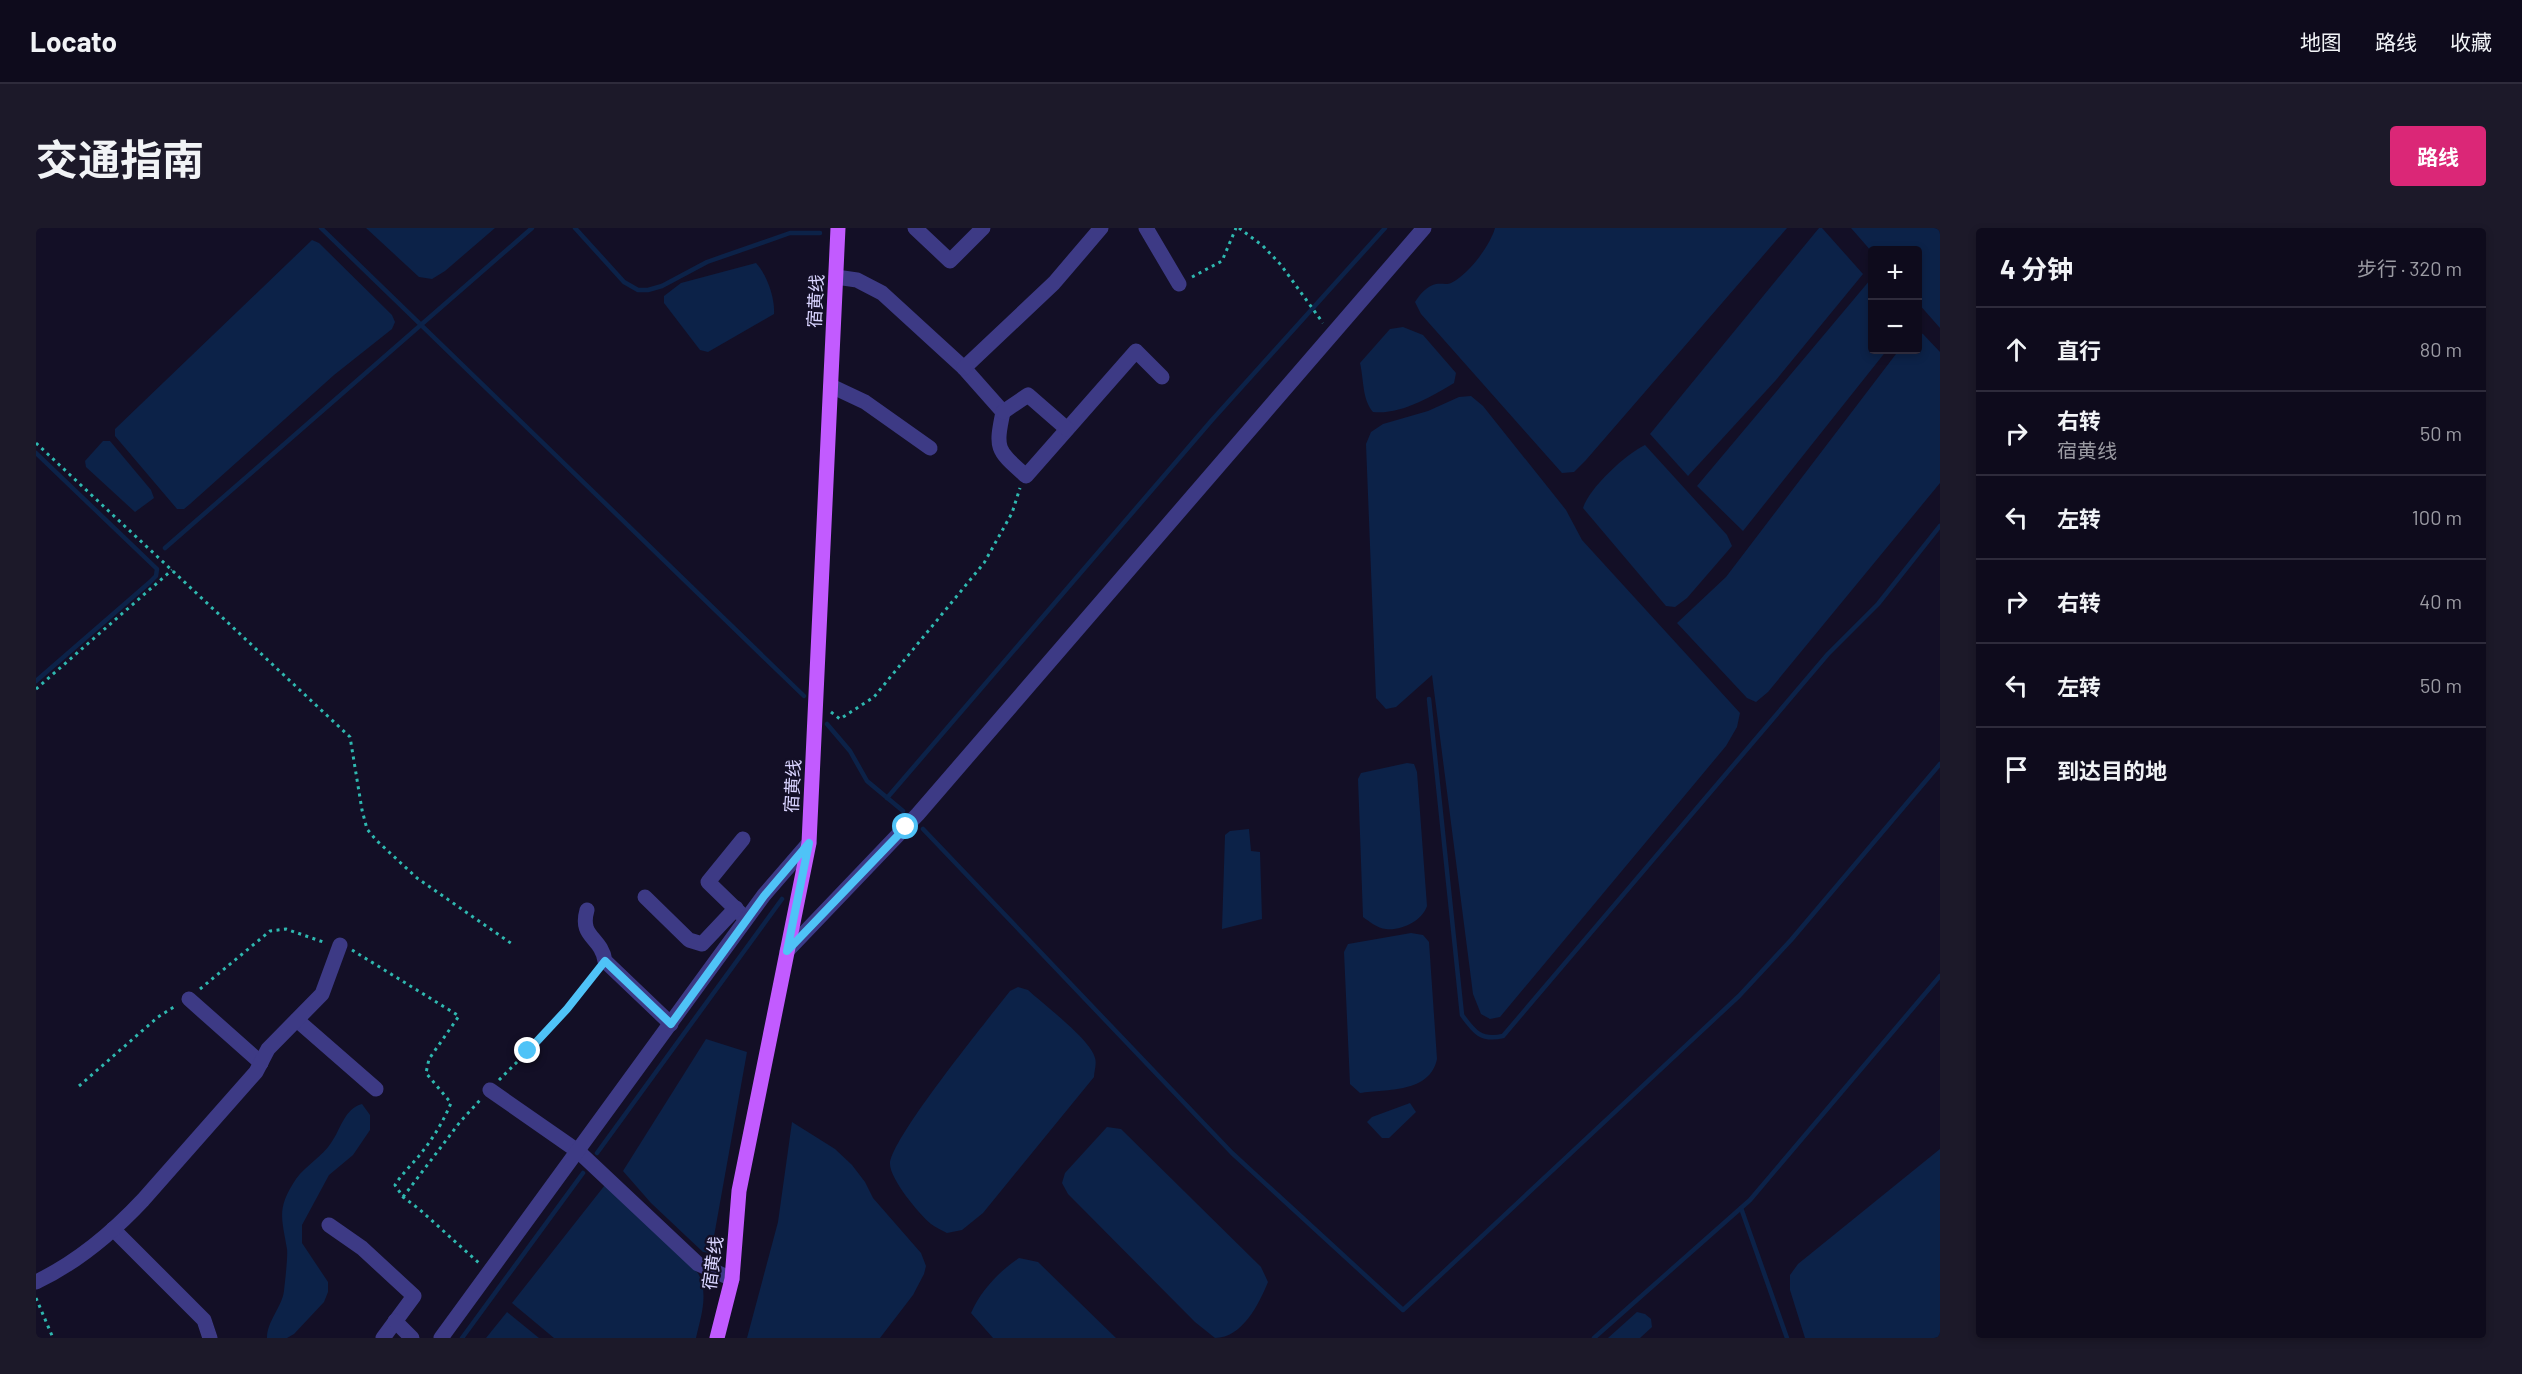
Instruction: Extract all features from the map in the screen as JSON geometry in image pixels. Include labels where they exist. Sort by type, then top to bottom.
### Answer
[{"type":"main road","name":"宿黄线","points":[[717,1338],[732,1279],[739,1191],[809,843],[838,228]]},
{"type":"street","points":[[915,228],[950,261],[983,228]]},
{"type":"street","points":[[964,368],[1054,283],[1101,228]]},
{"type":"street","points":[[1146,228],[1179,284]]},
{"type":"street","points":[[787,951],[918,814],[1424,228]]},
{"type":"street","points":[[836,277],[857,280],[882,293],[964,368],[1003,412]]},
{"type":"street","points":[[1067,429],[1028,395],[1003,412],[998,437],[1001,453],[1026,476],[1136,351],[1162,377]]},
{"type":"street","points":[[831,386],[865,402],[930,448]]},
{"type":"street","points":[[743,839],[708,882],[736,908],[746,921]]},
{"type":"street","points":[[441,1338],[746,921],[809,843]]},
{"type":"street","points":[[645,897],[689,940],[702,944],[736,908]]},
{"type":"street","points":[[587,910],[584,922],[588,933],[603,948],[605,961],[671,1024]]},
{"type":"street","points":[[36,1282],[62,1270],[143,1200],[256,1072],[268,1049],[322,994],[340,945]]},
{"type":"street","points":[[189,999],[261,1063]]},
{"type":"street","points":[[297,1020],[376,1089]]},
{"type":"street","points":[[490,1090],[579,1152],[698,1264],[732,1279]]},
{"type":"street","points":[[329,1225],[363,1248],[414,1296],[383,1338]]},
{"type":"street","points":[[113,1228],[200,1314],[210,1338]]},
{"type":"street","points":[[395,1321],[412,1338]]},
{"type":"path","points":[[1179,284],[1222,261],[1237,228],[1263,246],[1281,266],[1316,315]]},
{"type":"path","points":[[36,443],[350,737],[367,829],[417,878],[512,944]]},
{"type":"path","points":[[815,702],[840,719],[874,697],[984,563],[1012,513],[1026,476]]},
{"type":"path","points":[[36,688],[172,570]]},
{"type":"path","points":[[402,1197],[460,1122],[547,1031],[605,961]]},
{"type":"path","points":[[36,1298],[53,1338]]},
{"type":"water","points":[[366,228],[495,228],[445,271],[432,279],[419,277]]},
{"type":"water","points":[[1495,228],[1787,228],[1586,460],[1574,472],[1562,473],[1421,314],[1415,302],[1421,293],[1430,287],[1436,284],[1451,283],[1464,274],[1483,251]]},
{"type":"water","points":[[1819,228],[1822,228],[1863,274],[1776,380],[1688,476],[1650,434]]},
{"type":"water","points":[[1851,228],[1940,228],[1940,328],[1922,308],[1922,246],[1868,247]]},
{"type":"water","points":[[312,240],[319,243],[392,315],[395,322],[392,329],[334,375],[190,504],[184,509],[177,509],[115,436],[115,429]]},
{"type":"water","points":[[756,263],[770,287],[774,314],[708,352],[700,350],[664,303],[664,296],[681,283]]},
{"type":"water","points":[[1868,282],[1868,354],[1884,354],[1743,531],[1697,486]]},
{"type":"water","points":[[1403,327],[1423,335],[1456,373],[1454,383],[1404,408],[1373,412],[1365,395],[1360,363],[1390,329]]},
{"type":"water","points":[[1923,334],[1940,352],[1940,483],[1768,692],[1756,702],[1747,698],[1677,623],[1726,577],[1896,354],[1922,354]]},
{"type":"water","points":[[1471,396],[1483,406],[1566,510],[1582,540],[1740,713],[1737,727],[1726,746],[1500,1017],[1490,1019],[1481,1014],[1473,994],[1432,675],[1396,707],[1386,709],[1376,698],[1366,444],[1371,432],[1383,424],[1428,411],[1459,397]]},
{"type":"water","points":[[103,441],[110,441],[151,490],[154,498],[135,512],[86,467],[85,461]]},
{"type":"water","points":[[1645,445],[1727,535],[1732,546],[1687,598],[1675,607],[1666,606],[1583,508],[1593,491],[1609,472]]},
{"type":"water","points":[[1407,763],[1414,764],[1417,772],[1427,906],[1421,916],[1410,924],[1386,929],[1363,917],[1358,779],[1361,773]]},
{"type":"water","points":[[1249,829],[1251,851],[1260,852],[1262,919],[1222,929],[1225,835],[1230,831]]},
{"type":"water","points":[[1411,933],[1423,935],[1429,942],[1437,1059],[1433,1070],[1417,1084],[1360,1093],[1350,1084],[1344,952],[1348,944]]},
{"type":"water","points":[[1018,987],[1028,990],[1066,1022],[1092,1050],[1096,1065],[1094,1077],[983,1213],[962,1230],[947,1233],[931,1224],[900,1187],[890,1164],[894,1150],[923,1105],[963,1051],[1010,991]]},
{"type":"water","points":[[706,1039],[747,1052],[711,1253],[703,1252],[651,1203],[623,1171]]},
{"type":"water","points":[[1410,1103],[1416,1112],[1389,1138],[1382,1138],[1367,1122],[1372,1117]]},
{"type":"water","points":[[362,1104],[370,1115],[370,1130],[353,1155],[329,1175],[302,1225],[302,1243],[328,1282],[328,1292],[324,1302],[294,1334],[287,1338],[267,1338],[269,1326],[284,1291],[287,1252],[282,1214],[285,1198],[300,1174],[327,1148],[351,1110]]},
{"type":"water","points":[[792,1122],[835,1149],[852,1165],[865,1182],[873,1198],[921,1253],[926,1266],[924,1274],[913,1295],[880,1338],[747,1338],[778,1222]]},
{"type":"water","points":[[1107,1127],[1121,1129],[1261,1267],[1268,1282],[1248,1318],[1233,1332],[1215,1338],[1195,1322],[1068,1194],[1062,1183],[1065,1173]]},
{"type":"water","points":[[1940,1149],[1940,1338],[1805,1338],[1790,1290],[1790,1275],[1798,1264]]},
{"type":"water","points":[[605,1185],[698,1273],[704,1297],[696,1338],[554,1338],[512,1303]]},
{"type":"water","points":[[1019,1258],[1038,1262],[1116,1338],[993,1338],[971,1313],[979,1297],[991,1283]]},
{"type":"water","points":[[507,1312],[539,1338],[486,1338]]},
{"type":"water","points":[[1637,1312],[1651,1319],[1652,1327],[1640,1338],[1608,1338]]},
{"type":"waterway","points":[[321,228],[804,696]]},
{"type":"waterway","points":[[165,548],[532,228]]},
{"type":"waterway","points":[[575,228],[624,282],[638,290],[662,286],[707,262],[790,233],[820,233]]},
{"type":"waterway","points":[[887,798],[1212,420],[1385,228]]},
{"type":"waterway","points":[[36,453],[157,569],[156,576],[150,582],[36,681]]},
{"type":"waterway","points":[[1429,699],[1462,1015],[1479,1034],[1489,1037],[1503,1036],[1828,654],[1878,604],[1940,526]]},
{"type":"waterway","points":[[827,724],[850,751],[867,781],[903,811]]},
{"type":"waterway","points":[[923,829],[1232,1153],[1403,1310],[1739,996],[1791,940],[1940,764]]},
{"type":"waterway","points":[[597,1153],[782,899]]},
{"type":"waterway","points":[[1594,1338],[1750,1200],[1940,976]]},
{"type":"waterway","points":[[462,1338],[583,1173]]},
{"type":"waterway","points":[[1741,1208],[1787,1338]]},
{"type":"route","points":[[528,1051],[567,1009],[605,961],[671,1024],[764,896],[809,843],[787,951],[906,827]]}]
